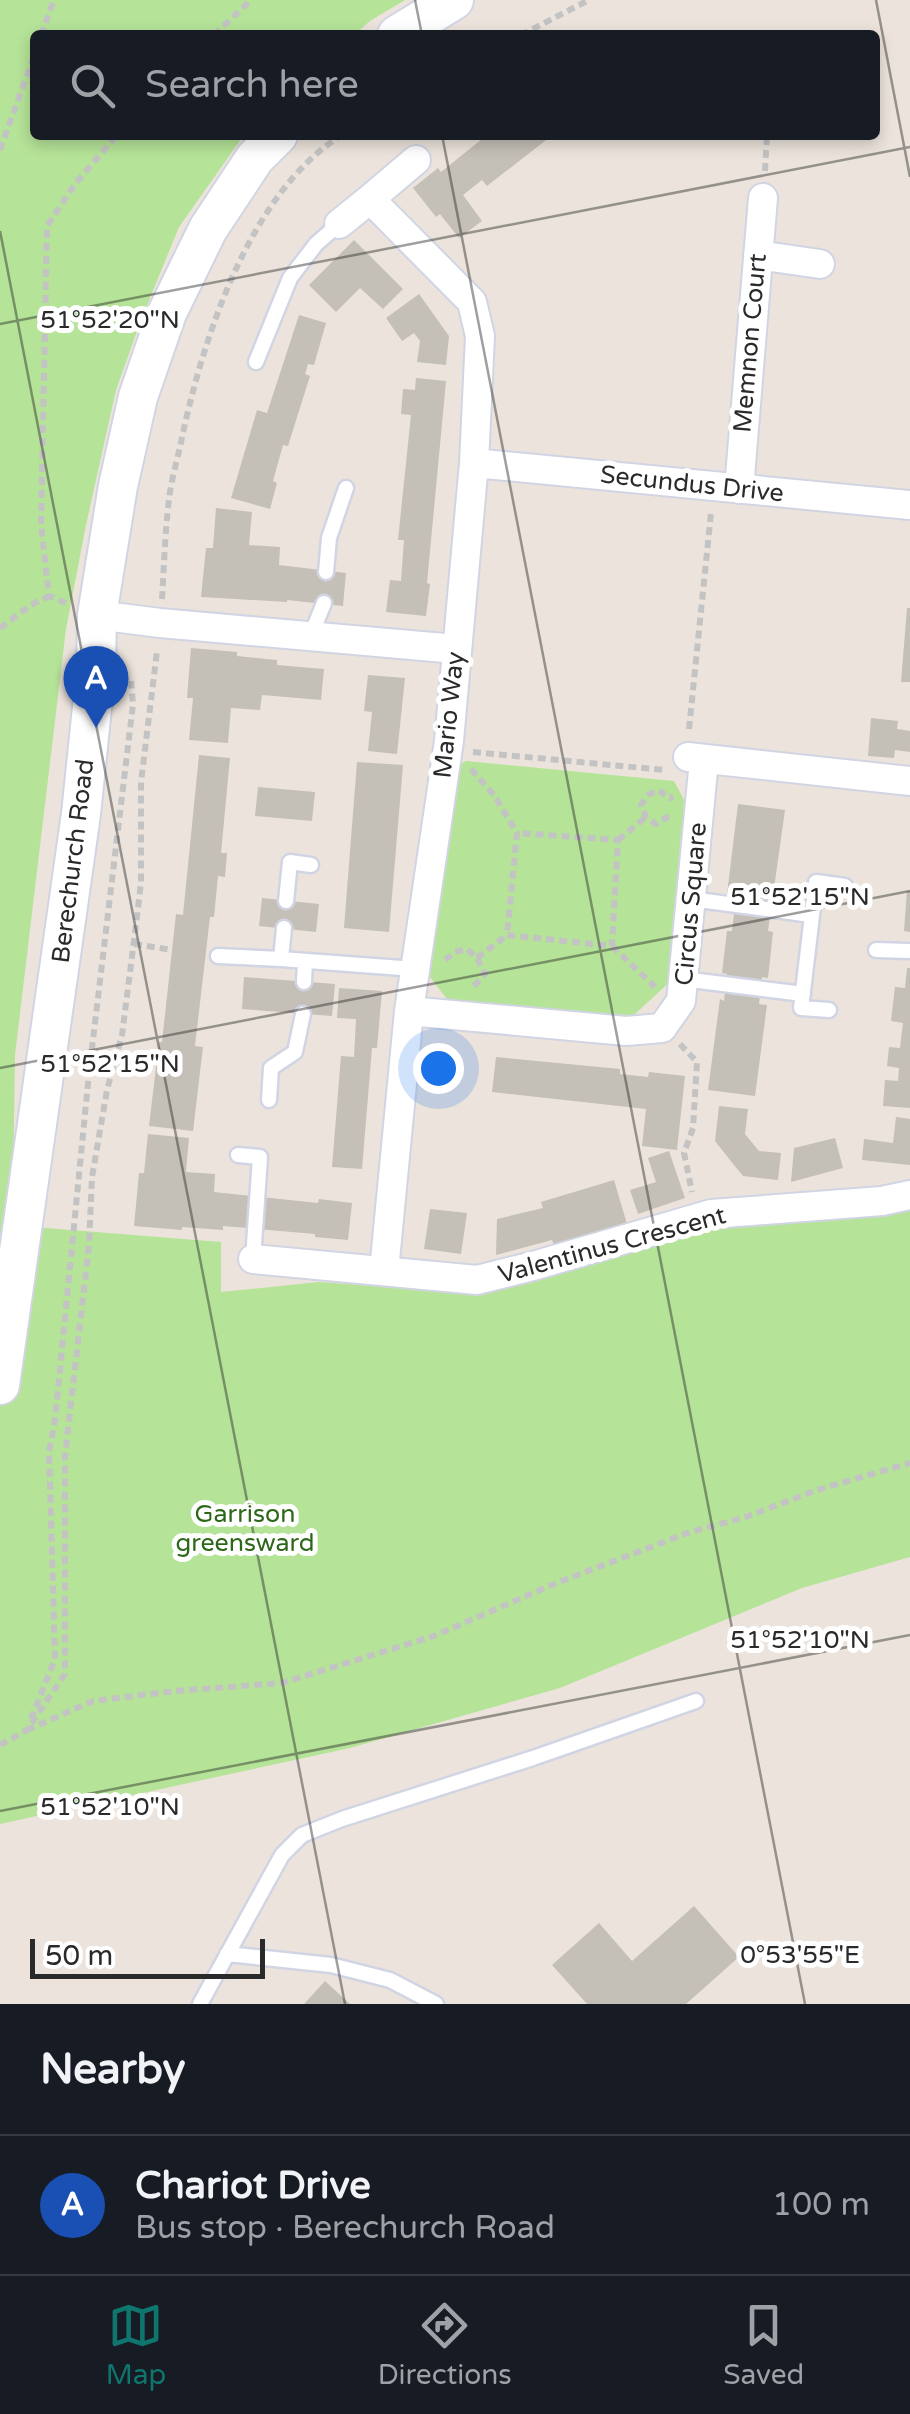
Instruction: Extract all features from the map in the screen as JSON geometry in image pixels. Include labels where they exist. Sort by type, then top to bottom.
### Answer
[{"type":"street","points":[[404,30],[454,0]]},
{"type":"street","name":"Berechurch Road","points":[[0,1385],[78,833],[96,669],[97,615],[118,486],[134,415],[167,314],[208,230],[255,158],[273,140]]},
{"type":"street","points":[[338,224],[416,160]]},
{"type":"street","name":"Memnon Court","points":[[726,488],[763,198]]},
{"type":"street","name":"Mario Way","points":[[370,200],[472,302],[480,336],[474,463],[456,648],[453,752],[412,990],[384,1271]]},
{"type":"street","points":[[758,255],[820,264]]},
{"type":"street","name":"Secundus Drive","points":[[474,463],[910,505]]},
{"type":"street","points":[[97,615],[456,648]]},
{"type":"street","points":[[681,766],[910,781]]},
{"type":"street","name":"Circus Square","points":[[668,1020],[682,1001],[691,899],[681,766]]},
{"type":"street","points":[[412,990],[626,1032],[668,1020]]},
{"type":"street","name":"Valentinus Crescent","points":[[253,1259],[477,1280],[711,1214],[882,1201],[910,1195]]},
{"type":"lane","points":[[256,362],[290,278],[316,244],[338,224]]},
{"type":"lane","points":[[326,572],[329,538],[346,488]]},
{"type":"lane","points":[[312,636],[324,604]]},
{"type":"lane","points":[[286,900],[290,862],[311,865]]},
{"type":"lane","points":[[829,1010],[801,1008],[816,882],[845,886]]},
{"type":"lane","points":[[691,899],[812,914]]},
{"type":"lane","points":[[281,959],[284,928]]},
{"type":"lane","points":[[876,950],[909,951]]},
{"type":"lane","points":[[218,956],[305,961],[412,990]]},
{"type":"lane","points":[[304,982],[305,961]]},
{"type":"lane","points":[[684,979],[803,994]]},
{"type":"lane","points":[[269,1100],[271,1068],[295,1052],[304,1014]]},
{"type":"lane","points":[[238,1155],[260,1157],[253,1259]]},
{"type":"lane","points":[[200,2004],[282,1855],[302,1835],[342,1818],[696,1701]]},
{"type":"lane","points":[[227,1954],[330,1965],[390,1980],[436,2004]]},
{"type":"path","points":[[44,30],[54,0]]},
{"type":"path","points":[[219,30],[251,0]]},
{"type":"path","points":[[531,30],[589,0]]},
{"type":"path","points":[[0,150],[30,67]]},
{"type":"path","points":[[49,596],[41,524],[47,226],[74,184],[113,140]]},
{"type":"path","points":[[27,1730],[65,1674],[66,1456],[89,1245],[92,1177],[107,1090],[122,1035],[141,882],[141,782],[160,623],[169,496],[191,393],[224,298],[258,226],[286,186],[334,140]]},
{"type":"path","points":[[453,752],[681,766],[726,488]]},
{"type":"path","points":[[49,596],[97,615]]},
{"type":"path","points":[[0,628],[49,596]]},
{"type":"path","points":[[27,1730],[55,1659],[49,1452],[133,704],[131,678],[96,669]]},
{"type":"path","points":[[453,752],[494,795],[518,832],[507,935]]},
{"type":"path","points":[[670,798],[686,788]]},
{"type":"path","points":[[658,790],[670,798],[675,808],[668,818],[656,824],[646,817],[641,805],[648,795],[658,790]]},
{"type":"path","points":[[518,832],[618,840],[646,817]]},
{"type":"path","points":[[612,946],[618,840]]},
{"type":"path","points":[[477,958],[507,935],[612,946],[656,988],[668,1020],[698,1062],[693,1128],[684,1153],[697,1218]]},
{"type":"path","points":[[134,944],[173,950]]},
{"type":"path","points":[[467,950],[477,958],[485,974],[470,991],[456,991],[446,984],[440,972],[444,961],[455,952],[467,950]]},
{"type":"path","points":[[412,990],[434,994],[446,984]]},
{"type":"path","points":[[0,1742],[93,1702],[175,1691],[282,1684],[434,1636],[554,1584],[690,1532],[910,1462]]},
{"type":"green space","name":"Garrison greensward","points":[[0,0],[405,0],[360,30],[30,30],[30,140],[240,140],[179,227],[141,320],[116,390],[86,525],[66,629],[15,1055],[13,1186],[8,1225],[221,1242],[221,1292],[319,1282],[472,1293],[710,1225],[910,1206],[910,1557],[802,1588],[560,1688],[350,1748],[0,1824]]},
{"type":"green space","points":[[466,761],[674,781],[688,807],[673,979],[623,1025],[453,1007],[423,968],[440,774]]},
{"type":"building","points":[[481,140],[546,140],[487,186],[482,180],[463,195],[482,221],[459,238],[413,188],[438,168],[441,172]]},
{"type":"building","points":[[354,240],[403,289],[383,309],[360,288],[336,312],[309,285]]},
{"type":"building","points":[[419,294],[449,336],[446,365],[417,362],[420,341],[414,333],[402,341],[386,318]]},
{"type":"building","points":[[299,315],[326,323],[314,365],[308,364],[305,374],[310,376],[288,446],[283,445],[270,509],[231,498],[257,410],[267,413]]},
{"type":"building","points":[[416,378],[446,381],[426,616],[386,612],[390,580],[401,581],[404,540],[398,540],[411,415],[401,414],[403,389],[415,390]]},
{"type":"building","points":[[216,508],[252,512],[249,545],[280,547],[279,565],[346,573],[343,606],[201,597],[206,548],[213,548]]},
{"type":"building","points":[[907,608],[910,682],[901,682]]},
{"type":"building","points":[[191,648],[237,652],[237,656],[277,660],[277,665],[324,669],[321,700],[262,695],[260,710],[231,708],[228,743],[189,740],[193,698],[187,698]]},
{"type":"building","points":[[368,675],[405,678],[397,754],[368,751],[372,712],[364,711]]},
{"type":"building","points":[[871,718],[898,721],[897,729],[910,731],[910,752],[895,750],[894,758],[868,756]]},
{"type":"building","points":[[199,755],[230,758],[221,853],[227,853],[225,877],[218,876],[214,917],[210,917],[195,1046],[203,1047],[193,1131],[149,1126],[176,914],[183,915]]},
{"type":"building","points":[[357,762],[403,765],[389,932],[344,928]]},
{"type":"building","points":[[258,787],[315,792],[312,821],[255,816]]},
{"type":"building","points":[[738,804],[785,810],[768,931],[773,932],[768,978],[762,977],[759,1004],[767,1005],[755,1096],[708,1090],[720,999],[724,1001],[727,974],[722,973],[727,931],[732,931],[736,896],[727,894]]},
{"type":"building","points":[[910,891],[910,932],[904,931]]},
{"type":"building","points":[[262,898],[319,904],[316,932],[259,926]]},
{"type":"building","points":[[907,968],[910,1108],[883,1106],[885,1080],[898,1081],[899,1068],[887,1066],[889,1047],[900,1048],[903,1023],[891,1021],[895,987],[905,988]]},
{"type":"building","points":[[244,977],[335,984],[332,1016],[242,1009]]},
{"type":"building","points":[[339,988],[382,991],[377,1048],[372,1048],[362,1169],[332,1167],[341,1056],[354,1057],[356,1019],[337,1018]]},
{"type":"building","points":[[496,1057],[620,1069],[620,1074],[648,1077],[649,1072],[685,1076],[677,1150],[642,1146],[646,1109],[492,1092]]},
{"type":"building","points":[[719,1106],[748,1109],[745,1134],[759,1151],[781,1153],[778,1180],[743,1176],[730,1160],[715,1141]]},
{"type":"building","points":[[896,1117],[910,1119],[910,1165],[862,1160],[864,1139],[893,1143]]},
{"type":"building","points":[[148,1134],[189,1138],[186,1172],[215,1174],[214,1192],[352,1203],[348,1240],[223,1226],[223,1230],[182,1230],[134,1226],[139,1173],[144,1173]]},
{"type":"building","points":[[835,1138],[843,1168],[791,1182],[794,1148]]},
{"type":"building","points":[[669,1151],[685,1198],[638,1214],[630,1190],[656,1182],[648,1158]]},
{"type":"building","points":[[614,1180],[627,1224],[554,1245],[552,1240],[496,1255],[497,1219],[543,1208],[541,1202]]},
{"type":"building","points":[[430,1209],[467,1213],[461,1254],[424,1249]]},
{"type":"building","points":[[694,1906],[739,1957],[686,2004],[587,2004],[552,1965],[599,1923],[632,1961]]},
{"type":"building","points":[[325,1981],[350,2004],[304,2004]]},
{"type":"place","name":"Chariot Drive","points":[[96,728]]}]
